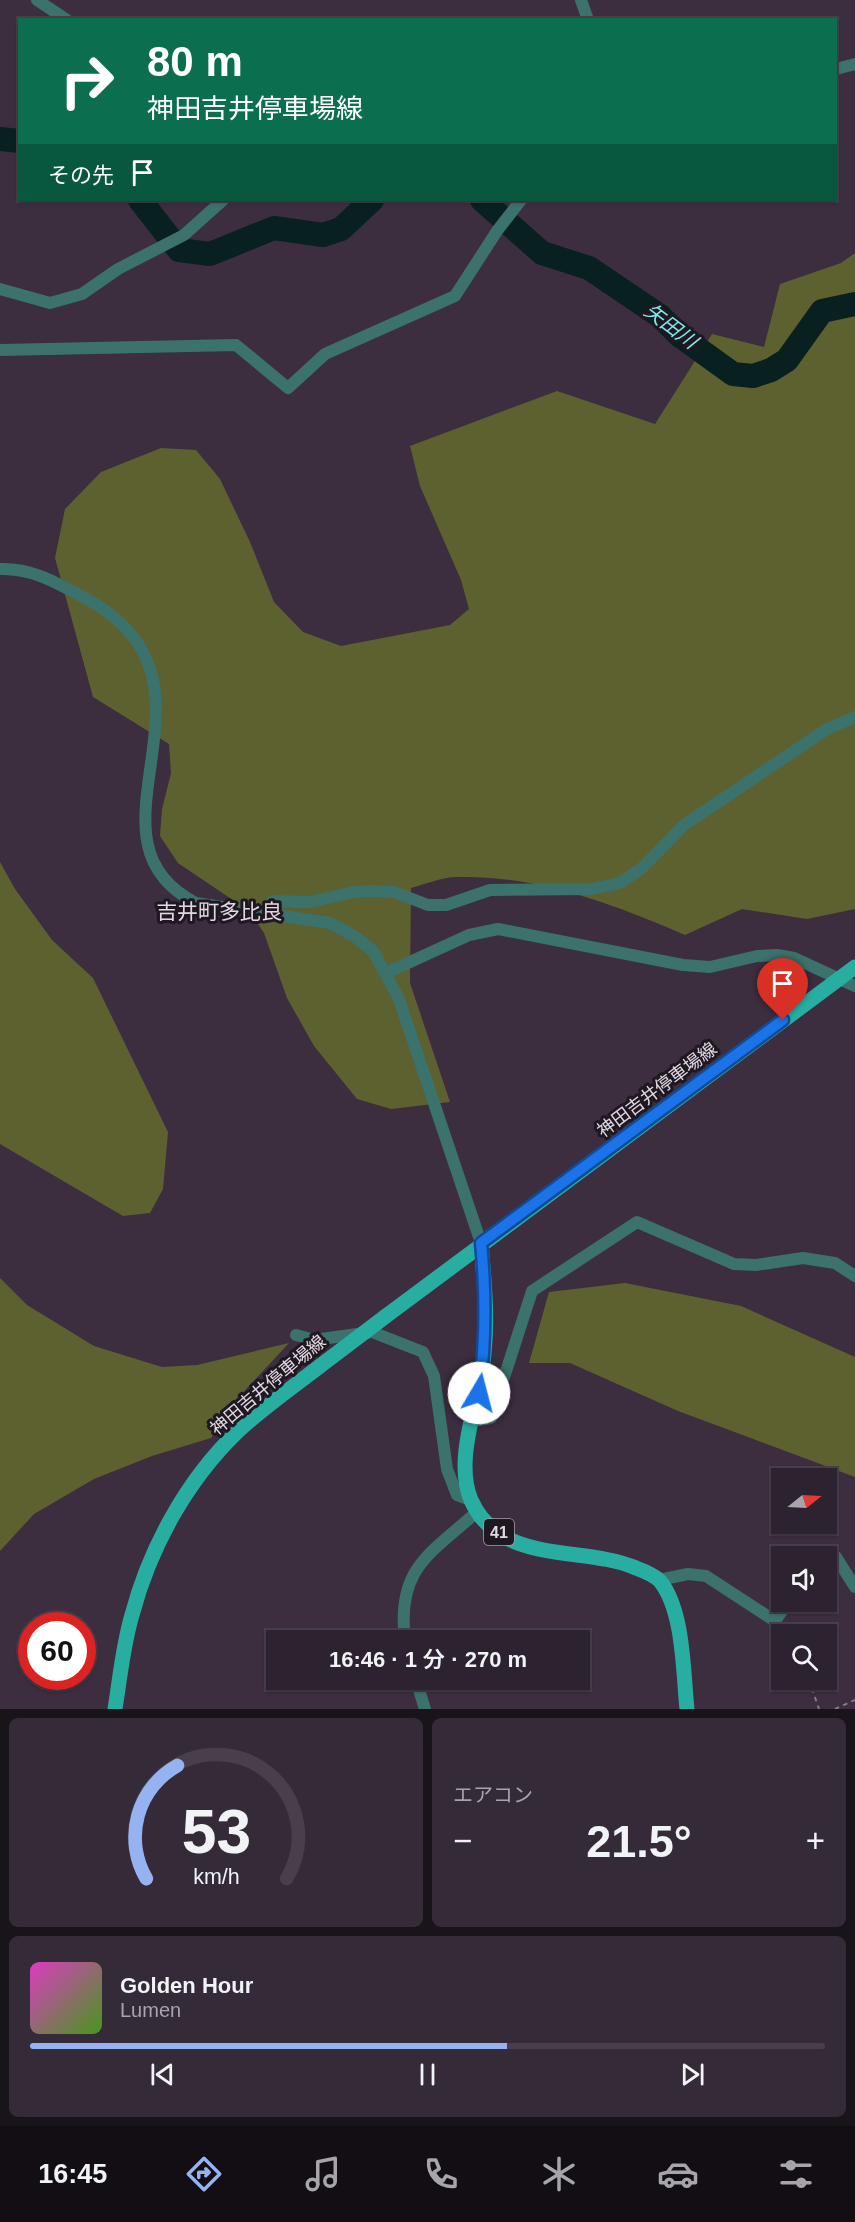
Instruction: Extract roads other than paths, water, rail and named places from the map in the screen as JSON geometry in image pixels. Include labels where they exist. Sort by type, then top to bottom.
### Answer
[{"type":"main road","name":"神田吉井停車場線","points":[[115,1709],[131,1616],[146,1572],[165,1530],[216,1454],[239,1430],[481,1243],[855,967]]},
{"type":"main road","name":"41","points":[[481,1243],[486,1313],[484,1353],[465,1456],[465,1475],[475,1506],[487,1524],[512,1542],[551,1552],[618,1560],[659,1580]]},
{"type":"main road","points":[[659,1580],[668,1596],[678,1624],[687,1709]]},
{"type":"street","points":[[37,0],[64,18]]},
{"type":"street","points":[[581,0],[587,18]]},
{"type":"street","points":[[837,69],[855,64]]},
{"type":"street","points":[[0,289],[50,303],[82,294],[153,250],[184,235],[222,201]]},
{"type":"street","points":[[0,350],[236,345],[288,388],[326,354],[455,296],[497,231],[520,201]]},
{"type":"street","points":[[0,568],[15,568],[39,573],[103,608],[131,631],[148,658],[157,699],[145,825],[148,846],[159,875],[177,894],[196,903],[262,915],[330,923],[373,951],[399,999],[481,1243]]},
{"type":"street","points":[[262,915],[273,902],[310,902],[354,892],[394,892],[428,905],[446,906],[490,890],[592,889],[620,883],[642,868],[684,825],[827,729],[855,717]]},
{"type":"street","points":[[386,973],[469,935],[498,929],[683,965],[710,967],[757,956],[785,956],[855,986]]},
{"type":"street","points":[[473,1421],[491,1418],[532,1291],[637,1222],[734,1264],[756,1265],[802,1258],[835,1263],[855,1276]]},
{"type":"street","points":[[296,1335],[314,1340],[372,1332],[423,1352],[434,1376],[447,1469],[457,1495],[475,1506],[417,1566],[409,1580],[403,1615],[404,1630]]},
{"type":"street","points":[[837,1559],[855,1587]]},
{"type":"street","points":[[659,1580],[688,1574],[706,1576],[776,1621],[782,1612]]},
{"type":"street","points":[[419,1690],[425,1709]]},
{"type":"waterway","name":"矢田川","points":[[0,139],[18,141]]},
{"type":"waterway","name":"矢田川","points":[[141,201],[179,250],[210,254],[274,228],[323,235],[341,229],[371,201]]},
{"type":"waterway","name":"矢田川","points":[[483,201],[542,253],[589,268],[660,316],[679,335],[733,374],[753,376],[771,370],[787,360],[822,311],[855,304]]},
{"type":"district","name":"吉井町多比良","points":[[219,912]]}]
